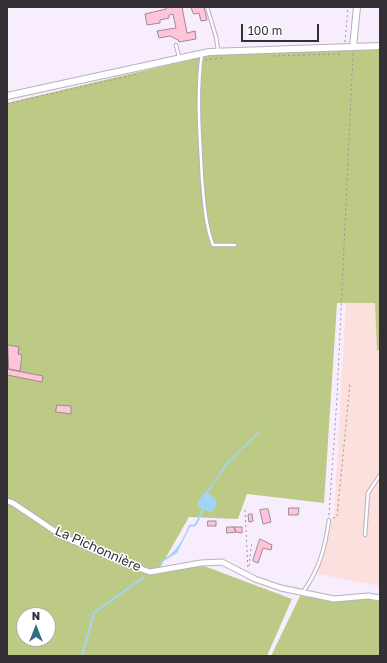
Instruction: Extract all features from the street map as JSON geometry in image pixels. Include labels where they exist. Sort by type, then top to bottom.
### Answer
[{"type":"street","points":[[353,47],[357,7]]},
{"type":"street","points":[[7,96],[202,53],[218,51],[380,46]]},
{"type":"street","name":"La Pichonnière","points":[[7,501],[13,503],[62,536],[119,561],[150,572],[201,563],[222,562],[247,571],[280,588],[334,599],[368,596],[380,598]]},
{"type":"lane","points":[[207,7],[216,37],[218,51]]},
{"type":"lane","points":[[176,45],[179,57]]},
{"type":"lane","points":[[202,53],[200,138],[204,199],[209,235],[212,245],[235,245]]},
{"type":"lane","points":[[366,536],[367,497],[370,489],[380,475]]},
{"type":"lane","points":[[303,592],[315,575],[325,546],[329,520]]},
{"type":"path","points":[[266,56],[341,54],[344,52],[345,47],[348,7]]},
{"type":"path","points":[[350,384],[337,517],[329,520],[337,398],[353,47]]},
{"type":"path","points":[[201,61],[227,57]]},
{"type":"path","points":[[7,104],[143,73]]},
{"type":"path","points":[[245,510],[247,571]]},
{"type":"path","points":[[247,571],[252,541]]},
{"type":"shaded area","points":[[346,303],[376,303],[377,350],[380,350],[380,586],[313,573],[334,516]]},
{"type":"green space","points":[[380,46],[380,350],[377,350],[375,303],[337,303],[324,503],[247,494],[238,519],[189,517],[157,573],[204,566],[292,599],[267,656],[7,656],[7,103],[219,53]]},
{"type":"green space","points":[[300,596],[334,601],[352,600],[352,597],[380,599],[380,656],[271,656]]},
{"type":"water","points":[[261,429],[247,446],[244,447],[226,466],[208,493],[217,501],[215,508],[211,512],[204,510],[196,526],[190,527],[177,553],[151,569],[178,546],[189,525],[195,524],[202,509],[198,505],[199,500],[215,481],[224,465]]},
{"type":"water","points":[[144,576],[146,577],[95,613],[83,656],[81,656],[93,612]]},
{"type":"building","points":[[166,7],[182,7],[187,33],[195,31],[196,39],[179,42],[170,36],[159,38],[157,31],[176,28],[173,14],[169,15],[169,18],[160,20],[160,23],[147,25],[145,14],[166,9]]},
{"type":"building","points":[[191,7],[204,7],[207,20],[201,21],[199,13],[194,14]]},
{"type":"building","points":[[8,345],[19,347],[18,354],[22,355],[20,371],[9,369]]},
{"type":"building","points":[[7,369],[43,376],[42,382],[7,375]]},
{"type":"building","points":[[57,405],[71,406],[71,414],[56,412]]},
{"type":"building","points":[[289,508],[299,508],[298,515],[289,515]]},
{"type":"building","points":[[268,509],[271,522],[263,524],[260,510]]},
{"type":"building","points":[[252,514],[253,521],[249,522],[248,515]]},
{"type":"building","points":[[208,521],[216,521],[216,526],[208,526]]},
{"type":"building","points":[[227,527],[234,527],[236,532],[227,533]]},
{"type":"building","points":[[234,527],[242,527],[242,533],[236,532]]},
{"type":"building","points":[[260,539],[272,545],[271,550],[263,548],[258,563],[253,561]]}]
